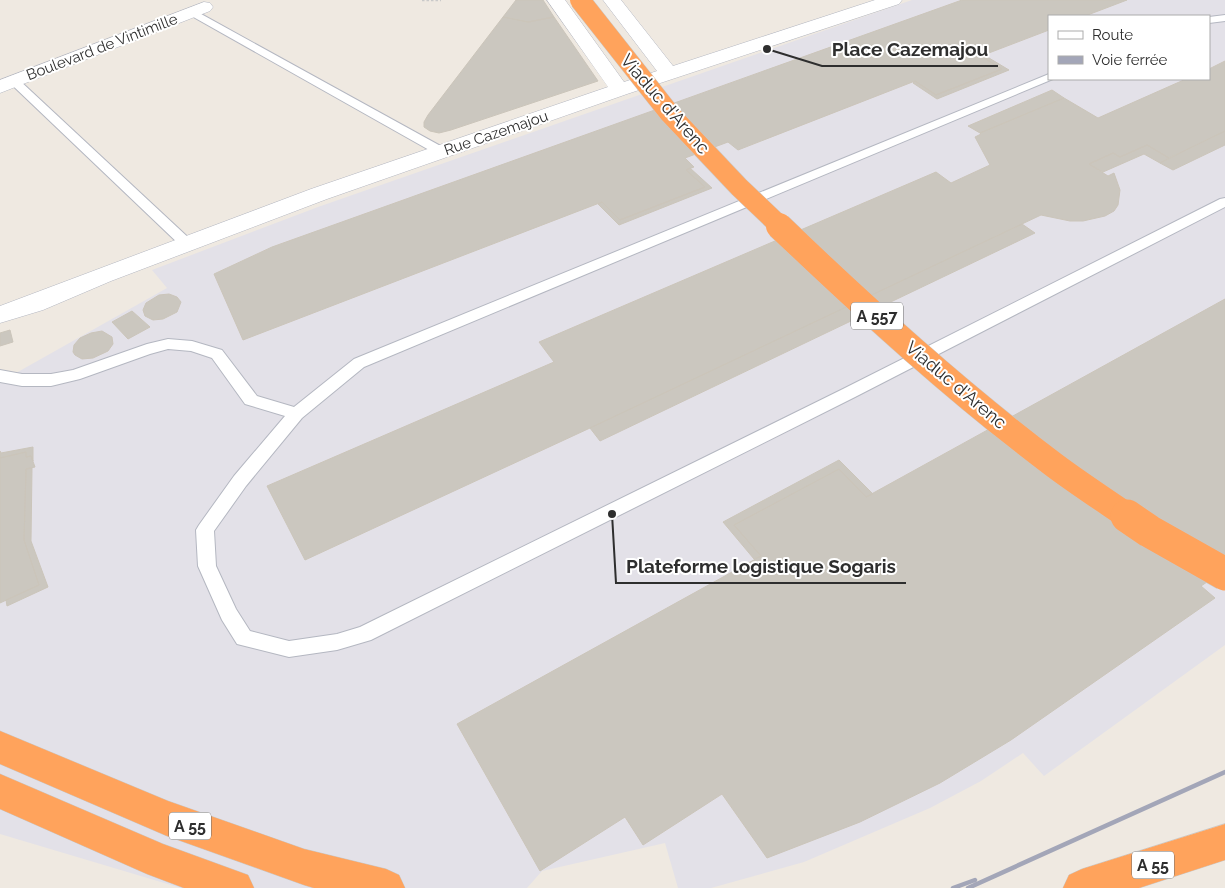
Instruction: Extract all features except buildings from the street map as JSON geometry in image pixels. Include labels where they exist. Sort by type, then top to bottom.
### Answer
[{"type":"highway","name":"Viaduc d'Arenc","points":[[580,0],[670,114],[739,186],[842,286],[968,397],[1055,466],[1149,531],[1225,574]]},
{"type":"highway","name":"A 55","points":[[0,747],[167,818],[304,867],[386,888]]},
{"type":"highway","name":"A 55","points":[[0,791],[160,861],[236,888]]},
{"type":"highway","name":"A 55","points":[[1082,888],[1225,842]]},
{"type":"street","points":[[556,0],[620,90]]},
{"type":"street","points":[[612,0],[669,74]]},
{"type":"street","name":"Rue Cazemajou","points":[[0,315],[34,304],[103,275],[319,194],[620,90],[893,0]]},
{"type":"street","name":"Boulevard de Vintimille","points":[[7,84],[198,10]]},
{"type":"lane","points":[[198,10],[442,152]]},
{"type":"lane","points":[[1210,20],[1225,18]]},
{"type":"lane","points":[[1048,77],[359,363],[296,414],[240,481],[205,530],[207,566],[229,614],[244,638],[289,649],[337,642],[364,634],[849,393],[1225,202]]},
{"type":"lane","points":[[7,84],[187,244]]},
{"type":"lane","points":[[0,376],[22,380],[51,380],[75,375],[161,345],[192,346],[217,354],[251,400],[296,414]]},
{"type":"path","points":[[422,0],[440,0]]},
{"type":"shaded area","points":[[912,0],[1225,0],[1225,645],[1044,776],[1023,753],[981,781],[930,808],[804,862],[711,888],[678,888],[665,843],[542,871],[527,888],[181,888],[0,834],[0,382],[167,288],[152,270],[318,207]]},
{"type":"railway","points":[[968,888],[1225,772]]},
{"type":"railway","points":[[953,888],[975,880]]},
{"type":"place","name":"Place Cazemajou","points":[[767,49]]},
{"type":"place","name":"Plateforme logistique Sogaris","points":[[612,514]]}]
